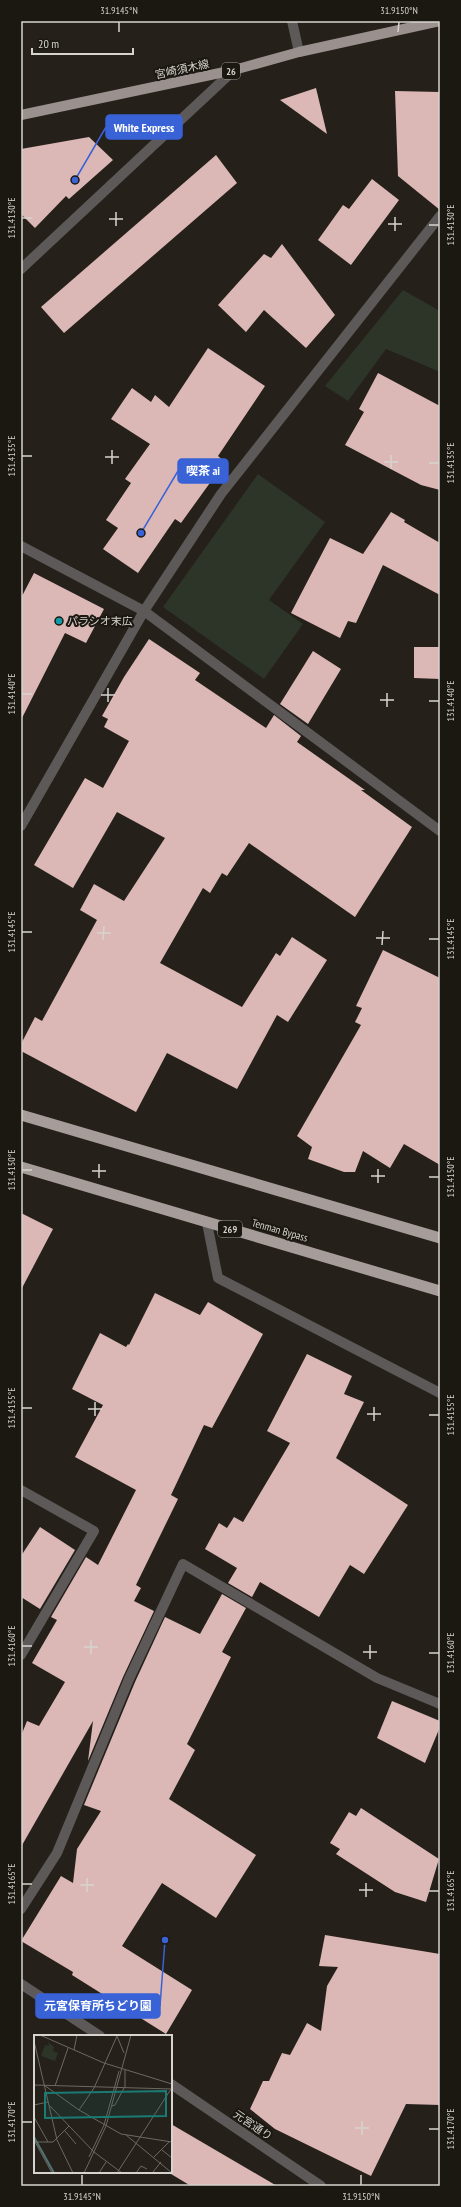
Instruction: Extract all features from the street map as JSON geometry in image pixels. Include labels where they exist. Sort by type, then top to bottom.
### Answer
[{"type":"highway","points":[[21,1115],[440,1238]]},
{"type":"highway","name":"Tenman Bypass","points":[[21,1167],[440,1291]]},
{"type":"main road","name":"宮崎須木線","points":[[21,116],[234,70],[299,52],[440,21]]},
{"type":"street","points":[[292,21],[299,52]]},
{"type":"street","points":[[21,269],[234,70]]},
{"type":"street","points":[[21,826],[144,611],[221,494],[440,216]]},
{"type":"street","points":[[21,546],[144,611],[440,831]]},
{"type":"street","points":[[207,1223],[218,1278],[440,1393]]},
{"type":"street","points":[[21,1490],[94,1530],[21,1655]]},
{"type":"street","points":[[21,1909],[57,1853],[129,1679],[184,1564],[377,1678],[440,1704]]},
{"type":"street","points":[[21,1984],[98,2035]]},
{"type":"street","name":"元宮通り","points":[[172,2085],[321,2186]]},
{"type":"green space","points":[[403,290],[440,311],[440,372],[386,349],[348,401],[325,386]]},
{"type":"green space","points":[[258,474],[325,522],[269,600],[303,624],[264,679],[163,607]]},
{"type":"building","points":[[316,88],[327,134],[280,100]]},
{"type":"building","points":[[395,91],[440,92],[440,210],[398,176]]},
{"type":"building","points":[[89,137],[113,160],[69,199],[66,196],[35,228],[21,214],[21,149]]},
{"type":"building","points":[[216,155],[237,183],[64,333],[41,307]]},
{"type":"building","points":[[372,179],[399,200],[351,265],[318,240],[343,205],[349,209]]},
{"type":"building","points":[[282,244],[335,315],[306,348],[264,310],[246,332],[218,305],[264,254],[271,258]]},
{"type":"building","points":[[208,348],[265,386],[218,456],[225,462],[181,523],[175,519],[138,573],[103,549],[118,528],[106,520],[131,483],[125,479],[150,444],[111,419],[132,388],[151,402],[155,395],[169,407]]},
{"type":"building","points":[[378,373],[440,406],[440,490],[421,485],[345,445],[364,412],[359,409]]},
{"type":"building","points":[[391,512],[405,520],[404,522],[440,543],[440,595],[383,565],[356,623],[348,621],[340,638],[291,613],[330,538],[363,554]]},
{"type":"building","name":"パラシオ末広","points":[[34,573],[104,609],[86,643],[65,633],[21,720],[21,598]]},
{"type":"building","points":[[149,639],[200,673],[195,680],[266,728],[274,715],[301,736],[297,742],[365,790],[361,790],[412,827],[355,917],[249,843],[227,876],[222,873],[210,893],[203,888],[160,963],[242,1007],[276,953],[280,956],[292,937],[327,960],[288,1022],[277,1015],[237,1089],[167,1053],[136,1112],[21,1051],[21,1044],[35,1017],[42,1021],[97,920],[80,910],[94,884],[124,901],[165,838],[117,812],[73,888],[34,865],[85,778],[103,788],[129,741],[104,727],[108,719],[102,716],[124,677]]},
{"type":"building","points":[[414,647],[440,647],[440,679],[414,678]]},
{"type":"building","points":[[313,651],[341,669],[308,724],[280,704]]},
{"type":"building","points":[[383,950],[440,978],[440,1165],[404,1144],[390,1168],[363,1151],[355,1172],[344,1172],[308,1159],[312,1147],[297,1136],[361,1025],[355,1022],[362,1008],[356,1006]]},
{"type":"building","points":[[21,1213],[53,1229],[21,1290]]},
{"type":"building","points":[[155,1293],[200,1315],[208,1302],[263,1334],[212,1428],[204,1425],[171,1495],[178,1499],[136,1585],[141,1588],[134,1601],[154,1611],[123,1677],[88,1761],[93,1721],[21,1847],[21,1736],[27,1721],[39,1726],[65,1682],[32,1663],[57,1620],[51,1617],[86,1557],[98,1565],[136,1490],[75,1457],[103,1405],[72,1389],[100,1333],[126,1347],[128,1344],[129,1345]]},
{"type":"building","points":[[307,1354],[352,1376],[344,1394],[364,1402],[336,1458],[408,1505],[364,1574],[350,1565],[319,1617],[260,1582],[252,1597],[228,1583],[237,1568],[205,1549],[219,1523],[227,1528],[234,1517],[243,1522],[290,1443],[267,1431]]},
{"type":"building","points":[[40,1527],[75,1550],[40,1609],[21,1597],[21,1556]]},
{"type":"building","points":[[222,1594],[246,1608],[222,1652],[231,1657],[187,1744],[195,1750],[169,1799],[256,1855],[216,1918],[162,1883],[122,1946],[192,1990],[166,2034],[72,1975],[73,1972],[21,1941],[61,1876],[73,1883],[77,1849],[101,1811],[84,1805],[135,1682],[165,1617],[200,1634]]},
{"type":"building","points":[[392,1701],[440,1721],[440,1727],[425,1763],[377,1738]]},
{"type":"building","points":[[361,1808],[439,1859],[426,1902],[395,1892],[336,1854],[340,1849],[330,1843],[349,1812],[356,1816]]},
{"type":"building","points":[[325,1935],[440,1954],[440,2105],[406,2104],[371,2176],[275,2129],[250,2109],[263,2081],[269,2081],[282,2053],[290,2055],[307,2023],[321,2031],[327,1986],[338,1967],[319,1966]]},
{"type":"building","points":[[172,2125],[277,2186],[191,2186],[171,2174]]},
{"type":"place","name":"White Express","points":[[75,180]]},
{"type":"place","name":"喫茶 ai","points":[[141,533]]},
{"type":"place","name":"パラシオ末広","points":[[59,621]]},
{"type":"place","name":"元宮保育所ちどり園","points":[[165,1940]]}]
